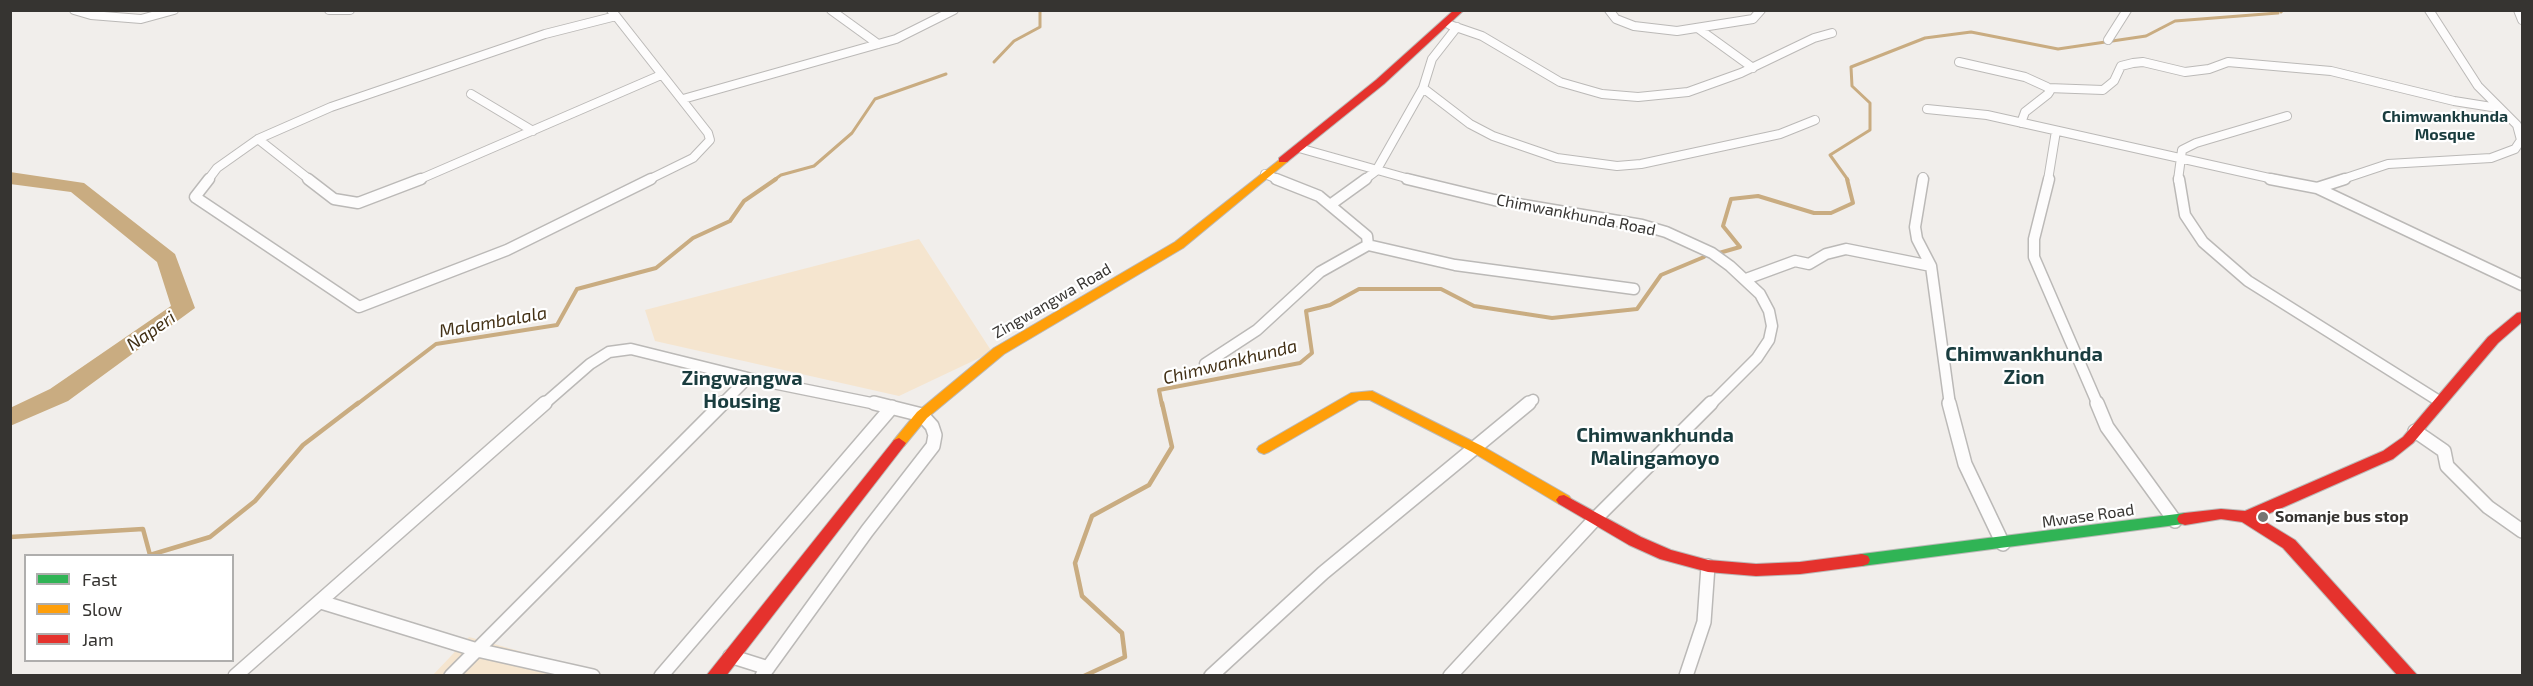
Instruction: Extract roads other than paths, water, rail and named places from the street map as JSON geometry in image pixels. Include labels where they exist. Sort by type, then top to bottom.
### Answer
[{"type":"street","points":[[74,10],[91,15],[141,19],[174,10]]},
{"type":"street","points":[[329,10],[350,10]]},
{"type":"street","points":[[831,10],[878,44]]},
{"type":"street","points":[[683,99],[906,35],[954,10]]},
{"type":"street","name":"Zingwangwa Road","points":[[715,675],[867,481],[922,416],[984,361],[1168,253],[1452,25],[1460,10]]},
{"type":"street","points":[[1609,10],[1616,19],[1634,26],[1664,31],[1699,29],[1753,19],[1761,10]]},
{"type":"street","points":[[2108,40],[2127,10]]},
{"type":"street","points":[[2317,188],[2388,164],[2504,155],[2515,149],[2521,140],[2517,125],[2478,86],[2429,10]]},
{"type":"street","points":[[2518,10],[2523,20]]},
{"type":"street","points":[[613,13],[683,99],[708,133],[710,140],[704,151],[693,158],[507,250],[358,307],[195,197],[217,168],[258,139],[368,92],[613,13]]},
{"type":"street","points":[[1330,205],[1376,171],[1423,87],[1432,59],[1452,25],[1482,36],[1560,82],[1602,94],[1638,97],[1670,96],[1714,83],[1752,68],[1814,38],[1832,33]]},
{"type":"street","points":[[1699,29],[1752,68]]},
{"type":"street","points":[[1959,62],[2025,77],[2038,81],[2048,88],[2103,90],[2114,81],[2121,66],[2133,63],[2143,62],[2185,72],[2209,69],[2228,62],[2331,71],[2454,101],[2498,108]]},
{"type":"street","points":[[258,139],[334,199],[358,202],[381,196],[662,75]]},
{"type":"street","points":[[1423,87],[1452,112],[1493,136],[1557,158],[1617,166],[1689,155],[1780,134],[1815,120]]},
{"type":"street","points":[[2021,123],[2030,107],[2048,94],[2050,91],[2048,88]]},
{"type":"street","points":[[471,94],[533,131]]},
{"type":"street","points":[[1927,109],[1967,111],[2179,160],[2317,188],[2523,285]]},
{"type":"street","points":[[2287,116],[2186,146],[2179,160],[2180,199],[2185,215],[2194,231],[2221,260],[2277,301],[2439,401]]},
{"type":"street","points":[[2056,131],[2049,179],[2034,239],[2034,257],[2107,428],[2175,521]]},
{"type":"street","name":"Chimwankhunda Road","points":[[1299,148],[1376,171],[1494,200],[1642,225],[1666,232],[1712,253],[1746,279],[1760,294],[1769,311],[1772,326],[1769,340],[1758,358],[1596,518],[1450,675]]},
{"type":"street","points":[[1265,174],[1309,191],[1330,205],[1367,236],[1368,245]]},
{"type":"street","points":[[1923,177],[1915,227],[1917,239],[1931,266],[1946,391],[1953,425],[1965,464],[2002,544]]},
{"type":"street","points":[[1205,364],[1257,330],[1320,272],[1368,245],[1465,266],[1634,289]]},
{"type":"street","points":[[1746,279],[1795,261],[1809,264],[1826,254],[1846,249],[1931,266]]},
{"type":"street","name":"Mwase Road","points":[[1264,449],[1332,408],[1364,394],[1372,395],[1477,449],[1596,518],[1666,555],[1708,566],[1756,570],[1800,568],[2002,544],[2221,514],[2246,517],[2388,455],[2415,431],[2493,340],[2523,316]]},
{"type":"street","points":[[235,675],[599,357],[615,351],[631,349],[748,378],[892,407],[922,416],[932,426],[935,435],[933,446],[867,531],[765,672],[730,656]]},
{"type":"street","points":[[451,675],[748,378]]},
{"type":"street","points":[[1211,675],[1323,573],[1477,449],[1533,400]]},
{"type":"street","points":[[661,675],[892,407]]},
{"type":"street","points":[[2415,431],[2444,451],[2447,466],[2488,507],[2523,531]]},
{"type":"street","points":[[2246,517],[2269,529],[2289,544],[2409,675]]},
{"type":"street","points":[[1686,675],[1693,661],[1704,622],[1708,566]]},
{"type":"street","points":[[321,602],[477,650],[593,675]]},
{"type":"waterway","name":"Malambalala","points":[[994,62],[1014,41],[1040,27],[1040,10]]},
{"type":"waterway","name":"Chimwankhunda","points":[[1848,180],[1830,155],[1870,130],[1870,103],[1852,86],[1851,67],[1925,38],[1971,32],[2058,49],[2146,36],[2175,21],[2278,13]]},
{"type":"waterway","name":"Malambalala","points":[[774,180],[781,175],[814,166],[852,133],[875,99],[946,74]]},
{"type":"waterway","name":"Naperi","points":[[10,178],[77,187],[167,259],[183,308],[59,395],[10,418]]},
{"type":"waterway","name":"Malambalala","points":[[356,405],[436,344],[557,325],[577,289],[656,268],[693,238],[730,221],[744,201],[776,179]]},
{"type":"waterway","name":"Chimwankhunda","points":[[1719,253],[1740,247],[1723,226],[1731,199],[1758,196],[1814,213],[1831,213],[1853,203],[1847,179]]},
{"type":"waterway","name":"Chimwankhunda","points":[[1162,405],[1159,390],[1300,363],[1312,353],[1306,311],[1330,305],[1359,289],[1441,289],[1474,306],[1552,318],[1637,309],[1661,275],[1704,257]]},
{"type":"waterway","name":"Malambalala","points":[[153,554],[210,537],[255,501],[303,445],[358,403]]},
{"type":"waterway","name":"Chimwankhunda","points":[[1084,676],[1125,657],[1122,633],[1082,596],[1075,563],[1092,516],[1149,485],[1172,447],[1162,403]]},
{"type":"waterway","name":"Malambalala","points":[[10,537],[143,529],[150,554]]},
{"type":"place","name":"Somanje bus stop","points":[[2263,517]]},
{"type":"district","name":"Chimwankhunda Mosque","points":[[2445,126]]},
{"type":"district","name":"Chimwankhunda Zion","points":[[2024,366]]},
{"type":"district","name":"Zingwangwa Housing","points":[[742,390]]},
{"type":"district","name":"Chimwankhunda Malingamoyo","points":[[1655,446]]}]
